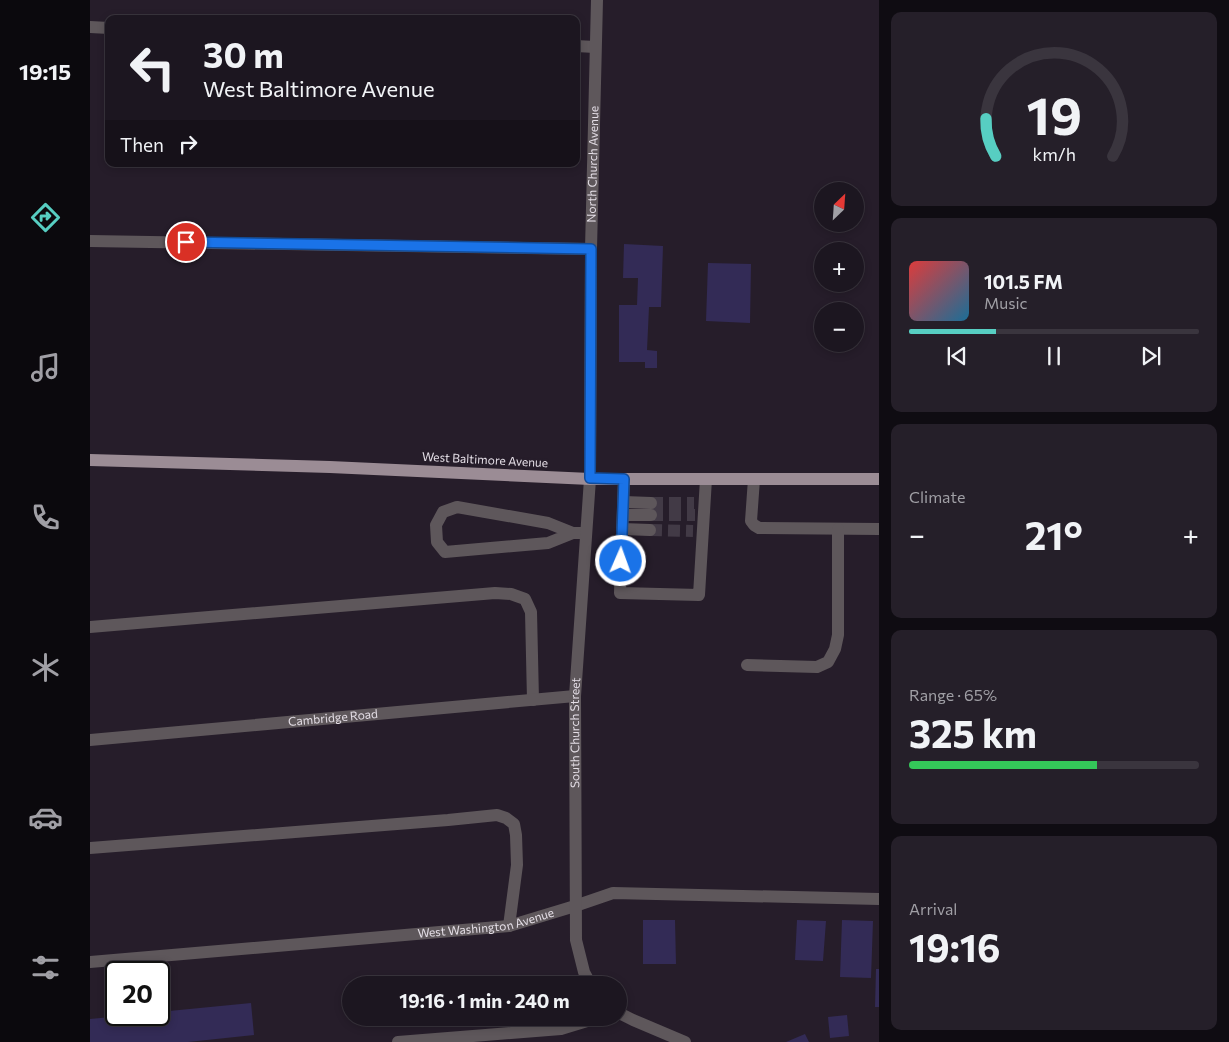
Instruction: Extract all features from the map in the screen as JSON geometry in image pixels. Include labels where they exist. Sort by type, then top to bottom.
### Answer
[{"type":"main road","name":"West Baltimore Avenue","points":[[90,460],[330,467],[624,479],[879,479]]},
{"type":"street","name":"North Church Avenue","points":[[590,478],[591,249],[597,0]]},
{"type":"street","points":[[90,27],[105,28]]},
{"type":"street","points":[[580,46],[595,47]]},
{"type":"street","points":[[90,241],[591,249]]},
{"type":"street","name":"South Church Street","points":[[586,976],[576,940],[575,696],[580,533],[590,478]]},
{"type":"street","points":[[624,479],[620,593],[689,594],[699,594],[699,509],[706,479]]},
{"type":"street","points":[[754,479],[751,521],[759,528],[879,529]]},
{"type":"street","points":[[457,507],[548,523],[580,533],[548,543],[445,552],[437,542],[436,525],[443,512],[457,507]]},
{"type":"street","points":[[624,508],[651,509]]},
{"type":"street","points":[[622,529],[650,530]]},
{"type":"street","points":[[747,665],[817,667],[828,662],[835,649],[838,635],[838,529]]},
{"type":"street","points":[[90,627],[495,593],[512,594],[525,599],[531,612],[533,700]]},
{"type":"street","name":"Cambridge Road","points":[[90,740],[575,696]]},
{"type":"street","points":[[90,848],[497,815],[506,818],[514,824],[516,835],[517,865],[509,926]]},
{"type":"street","name":"West Washington Avenue","points":[[90,962],[509,926],[613,893],[879,899]]},
{"type":"street","points":[[627,1017],[670,1039],[685,1042]]},
{"type":"street","points":[[398,1042],[568,1026]]},
{"type":"building","points":[[624,244],[663,246],[661,307],[649,307],[647,350],[657,351],[657,368],[645,368],[645,362],[619,362],[619,305],[637,305],[638,278],[623,278]]},
{"type":"building","points":[[708,263],[751,264],[750,323],[706,321]]},
{"type":"building","points":[[643,920],[675,920],[676,964],[643,964]]},
{"type":"building","points":[[797,920],[826,921],[823,961],[795,960]]},
{"type":"building","points":[[842,920],[873,921],[871,978],[840,977]]},
{"type":"building","points":[[876,969],[879,969],[879,1007],[875,1007]]},
{"type":"building","points":[[251,1003],[254,1035],[188,1042],[90,1042],[90,1019],[105,1018],[105,1026],[170,1026],[170,1011]]},
{"type":"building","points":[[847,1015],[849,1036],[830,1038],[828,1017]]},
{"type":"building","points":[[805,1034],[809,1042],[786,1042]]},
{"type":"tunnel","points":[[651,503],[694,503]]},
{"type":"tunnel","points":[[651,515],[695,515]]},
{"type":"tunnel","points":[[650,530],[693,531]]},
{"type":"route","points":[[186,242],[591,249],[590,478],[624,479],[621,561]]}]
